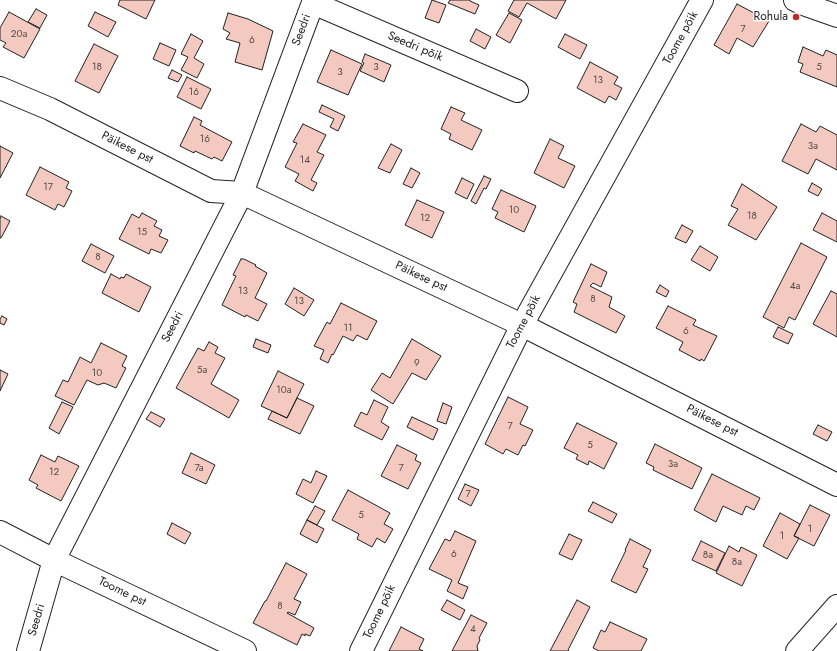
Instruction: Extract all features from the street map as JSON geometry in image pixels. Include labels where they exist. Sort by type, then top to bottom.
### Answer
[{"type":"street","name":"Toome põik","points":[[361,651],[522,325],[702,0]]},
{"type":"street","points":[[795,0],[837,16]]},
{"type":"street","name":"Seedri põik","points":[[313,1],[517,91]]},
{"type":"street","name":"Seedri","points":[[28,651],[54,560],[242,193],[313,1]]},
{"type":"street","name":"Päikese pst","points":[[0,88],[50,109],[211,191],[242,193],[522,325],[837,485]]},
{"type":"street","name":"Toome pst","points":[[0,532],[54,560],[245,651]]},
{"type":"street","points":[[797,651],[837,606]]},
{"type":"building","points":[[120,0],[155,0],[146,19],[118,5]]},
{"type":"building","points":[[432,0],[446,5],[439,23],[425,18]]},
{"type":"building","points":[[450,0],[470,0],[479,5],[475,14],[448,3]]},
{"type":"building","points":[[514,0],[566,0],[556,19],[527,3],[519,17],[508,11]]},
{"type":"building","points":[[737,4],[769,21],[753,47],[737,38],[729,54],[714,45]]},
{"type":"building","points":[[36,9],[47,15],[40,28],[28,22]]},
{"type":"building","points":[[9,12],[40,29],[24,58],[3,47],[6,43],[0,40],[0,28]]},
{"type":"building","points":[[95,12],[116,22],[108,37],[88,26]]},
{"type":"building","points":[[228,13],[248,19],[273,31],[262,70],[235,62],[240,43],[226,39],[230,33],[223,29]]},
{"type":"building","points":[[509,13],[522,20],[510,43],[496,35]]},
{"type":"building","points":[[476,29],[491,37],[485,49],[470,41]]},
{"type":"building","points":[[191,34],[203,41],[194,58],[204,64],[197,78],[181,70],[188,57],[181,54]]},
{"type":"building","points":[[565,34],[587,45],[580,59],[558,47]]},
{"type":"building","points":[[160,43],[176,50],[169,66],[153,59]]},
{"type":"building","points":[[94,44],[118,56],[99,93],[75,81]]},
{"type":"building","points":[[803,47],[823,56],[826,50],[837,55],[837,87],[800,72],[803,64],[798,62]]},
{"type":"building","points":[[331,50],[362,64],[348,95],[317,82]]},
{"type":"building","points":[[365,54],[391,65],[384,82],[360,71],[364,63],[362,62]]},
{"type":"building","points":[[590,62],[618,77],[614,84],[622,88],[616,100],[609,96],[605,103],[577,88]]},
{"type":"building","points":[[172,70],[182,75],[178,82],[168,78]]},
{"type":"building","points":[[187,77],[211,89],[201,109],[177,97]]},
{"type":"building","points":[[322,105],[345,116],[338,131],[330,127],[334,119],[319,112]]},
{"type":"building","points":[[451,107],[465,113],[461,120],[482,130],[472,150],[449,139],[451,134],[441,129]]},
{"type":"building","points":[[194,117],[202,121],[200,125],[232,142],[222,161],[214,157],[212,159],[195,151],[194,153],[180,146]]},
{"type":"building","points":[[303,124],[326,135],[317,152],[324,155],[311,180],[317,183],[313,191],[295,181],[299,174],[285,167],[297,143],[293,142]]},
{"type":"building","points":[[801,124],[816,132],[820,126],[837,135],[837,170],[816,159],[808,174],[782,161]]},
{"type":"building","points":[[550,139],[564,146],[558,158],[575,166],[564,188],[534,173]]},
{"type":"building","points":[[391,144],[402,150],[390,173],[378,168]]},
{"type":"building","points":[[0,146],[13,153],[0,178]]},
{"type":"building","points":[[40,167],[69,182],[66,188],[72,191],[64,207],[58,204],[55,210],[26,195]]},
{"type":"building","points":[[411,168],[420,173],[412,188],[403,184]]},
{"type":"building","points":[[484,176],[491,179],[486,189],[484,188],[476,204],[471,201]]},
{"type":"building","points":[[462,178],[474,184],[467,199],[455,193]]},
{"type":"building","points":[[812,183],[822,189],[818,196],[808,191]]},
{"type":"building","points":[[742,184],[777,207],[756,240],[728,225],[738,209],[731,206]]},
{"type":"building","points":[[501,190],[536,206],[524,232],[495,218],[498,212],[492,209]]},
{"type":"building","points":[[417,200],[444,212],[432,238],[405,225]]},
{"type":"building","points":[[142,213],[157,221],[154,226],[162,230],[159,236],[168,240],[161,253],[151,249],[149,254],[119,239],[132,214],[139,218]]},
{"type":"building","points":[[822,213],[837,221],[837,242],[813,230]]},
{"type":"building","points":[[1,216],[10,221],[0,238],[0,219]]},
{"type":"building","points":[[682,225],[693,231],[686,243],[675,238]]},
{"type":"building","points":[[801,243],[827,257],[795,320],[789,317],[784,328],[763,317]]},
{"type":"building","points":[[91,244],[114,256],[105,273],[82,261]]},
{"type":"building","points":[[700,246],[718,257],[710,271],[691,260]]},
{"type":"building","points":[[241,259],[256,265],[255,266],[267,273],[255,298],[267,304],[258,321],[246,315],[245,317],[222,305],[236,276],[233,275]]},
{"type":"building","points":[[591,264],[607,272],[601,287],[593,283],[590,286],[612,297],[609,307],[625,316],[616,333],[574,312],[577,304],[573,302]]},
{"type":"building","points":[[111,274],[120,279],[121,277],[124,278],[126,274],[151,287],[139,312],[102,293]]},
{"type":"building","points":[[660,285],[669,291],[666,297],[656,292]]},
{"type":"building","points":[[294,288],[314,300],[304,316],[285,304]]},
{"type":"building","points":[[831,291],[837,294],[837,337],[813,324]]},
{"type":"building","points":[[341,303],[377,321],[367,340],[357,335],[353,341],[343,336],[328,363],[320,359],[324,350],[314,346],[327,322],[330,324]]},
{"type":"building","points":[[668,306],[696,320],[693,325],[717,336],[704,361],[701,359],[700,361],[679,350],[683,342],[656,328]]},
{"type":"building","points":[[2,316],[7,319],[4,325],[0,323]]},
{"type":"building","points":[[778,327],[793,334],[788,344],[773,337]]},
{"type":"building","points":[[256,339],[271,345],[268,353],[253,347]]},
{"type":"building","points":[[412,339],[441,356],[426,380],[412,373],[393,404],[371,390],[382,373],[390,378]]},
{"type":"building","points":[[209,342],[218,347],[215,353],[225,358],[211,384],[239,400],[229,418],[176,388],[198,348],[204,351]]},
{"type":"building","points":[[101,343],[127,356],[122,366],[126,368],[116,388],[104,383],[98,385],[87,380],[74,405],[55,396],[63,380],[68,382],[80,357],[91,363]]},
{"type":"building","points":[[0,370],[8,374],[0,391]]},
{"type":"building","points":[[278,371],[304,384],[287,418],[261,406]]},
{"type":"building","points":[[508,397],[528,407],[520,424],[533,430],[525,446],[523,445],[518,455],[506,449],[503,454],[485,444]]},
{"type":"building","points":[[297,398],[314,406],[300,434],[268,419],[272,411],[287,418]]},
{"type":"building","points":[[374,400],[388,407],[381,422],[389,427],[382,440],[354,426],[361,412],[367,415]]},
{"type":"building","points":[[62,402],[73,407],[59,434],[49,428]]},
{"type":"building","points":[[443,403],[452,407],[446,424],[437,421]]},
{"type":"building","points":[[151,412],[165,419],[160,427],[146,419]]},
{"type":"building","points":[[412,417],[438,429],[433,440],[407,427]]},
{"type":"building","points":[[577,423],[617,443],[604,469],[589,461],[588,465],[576,459],[578,455],[564,448]]},
{"type":"building","points":[[818,425],[832,432],[827,441],[813,434]]},
{"type":"building","points":[[655,444],[702,468],[692,489],[653,470],[654,467],[646,463]]},
{"type":"building","points":[[397,445],[417,455],[415,460],[421,463],[408,489],[381,476]]},
{"type":"building","points":[[191,453],[215,465],[206,484],[182,473]]},
{"type":"building","points":[[41,455],[55,462],[58,456],[79,466],[61,501],[36,488],[38,485],[29,480]]},
{"type":"building","points":[[316,471],[327,476],[313,503],[296,494],[303,479],[311,483]]},
{"type":"building","points":[[712,474],[760,498],[754,510],[746,506],[742,515],[723,506],[716,522],[694,510]]},
{"type":"building","points":[[465,484],[479,490],[471,506],[458,499]]},
{"type":"building","points":[[348,490],[390,513],[384,524],[393,529],[385,543],[377,538],[372,547],[357,539],[359,534],[332,520]]},
{"type":"building","points":[[593,502],[617,514],[612,523],[588,511]]},
{"type":"building","points":[[810,505],[830,515],[814,546],[794,536]]},
{"type":"building","points":[[315,506],[325,511],[317,525],[307,520]]},
{"type":"building","points":[[780,513],[800,524],[794,536],[799,538],[787,559],[763,546]]},
{"type":"building","points":[[307,520],[324,529],[317,543],[300,534]]},
{"type":"building","points":[[172,523],[191,533],[185,544],[167,534]]},
{"type":"building","points":[[455,531],[476,541],[458,583],[468,587],[463,599],[447,591],[452,580],[429,569],[445,539],[450,541]]},
{"type":"building","points":[[569,534],[582,540],[572,560],[559,554]]},
{"type":"building","points":[[630,539],[651,550],[643,567],[648,569],[636,593],[611,581]]},
{"type":"building","points":[[701,541],[725,553],[716,571],[692,560]]},
{"type":"building","points":[[729,546],[739,552],[741,547],[757,555],[742,586],[716,573]]},
{"type":"building","points":[[286,563],[307,574],[294,599],[301,602],[295,615],[288,612],[287,613],[314,628],[310,636],[305,634],[305,636],[302,634],[297,645],[253,623]]},
{"type":"building","points":[[447,600],[465,610],[460,620],[441,610]]},
{"type":"building","points":[[577,600],[590,607],[568,650],[569,651],[550,651]]},
{"type":"building","points":[[471,615],[487,623],[479,638],[480,640],[477,646],[478,651],[452,651]]},
{"type":"building","points":[[610,622],[647,639],[641,651],[599,651],[593,648],[601,630],[605,632]]},
{"type":"building","points":[[401,627],[424,639],[419,649],[423,651],[389,651]]},
{"type":"place","name":"Rohula","points":[[796,17]]}]
